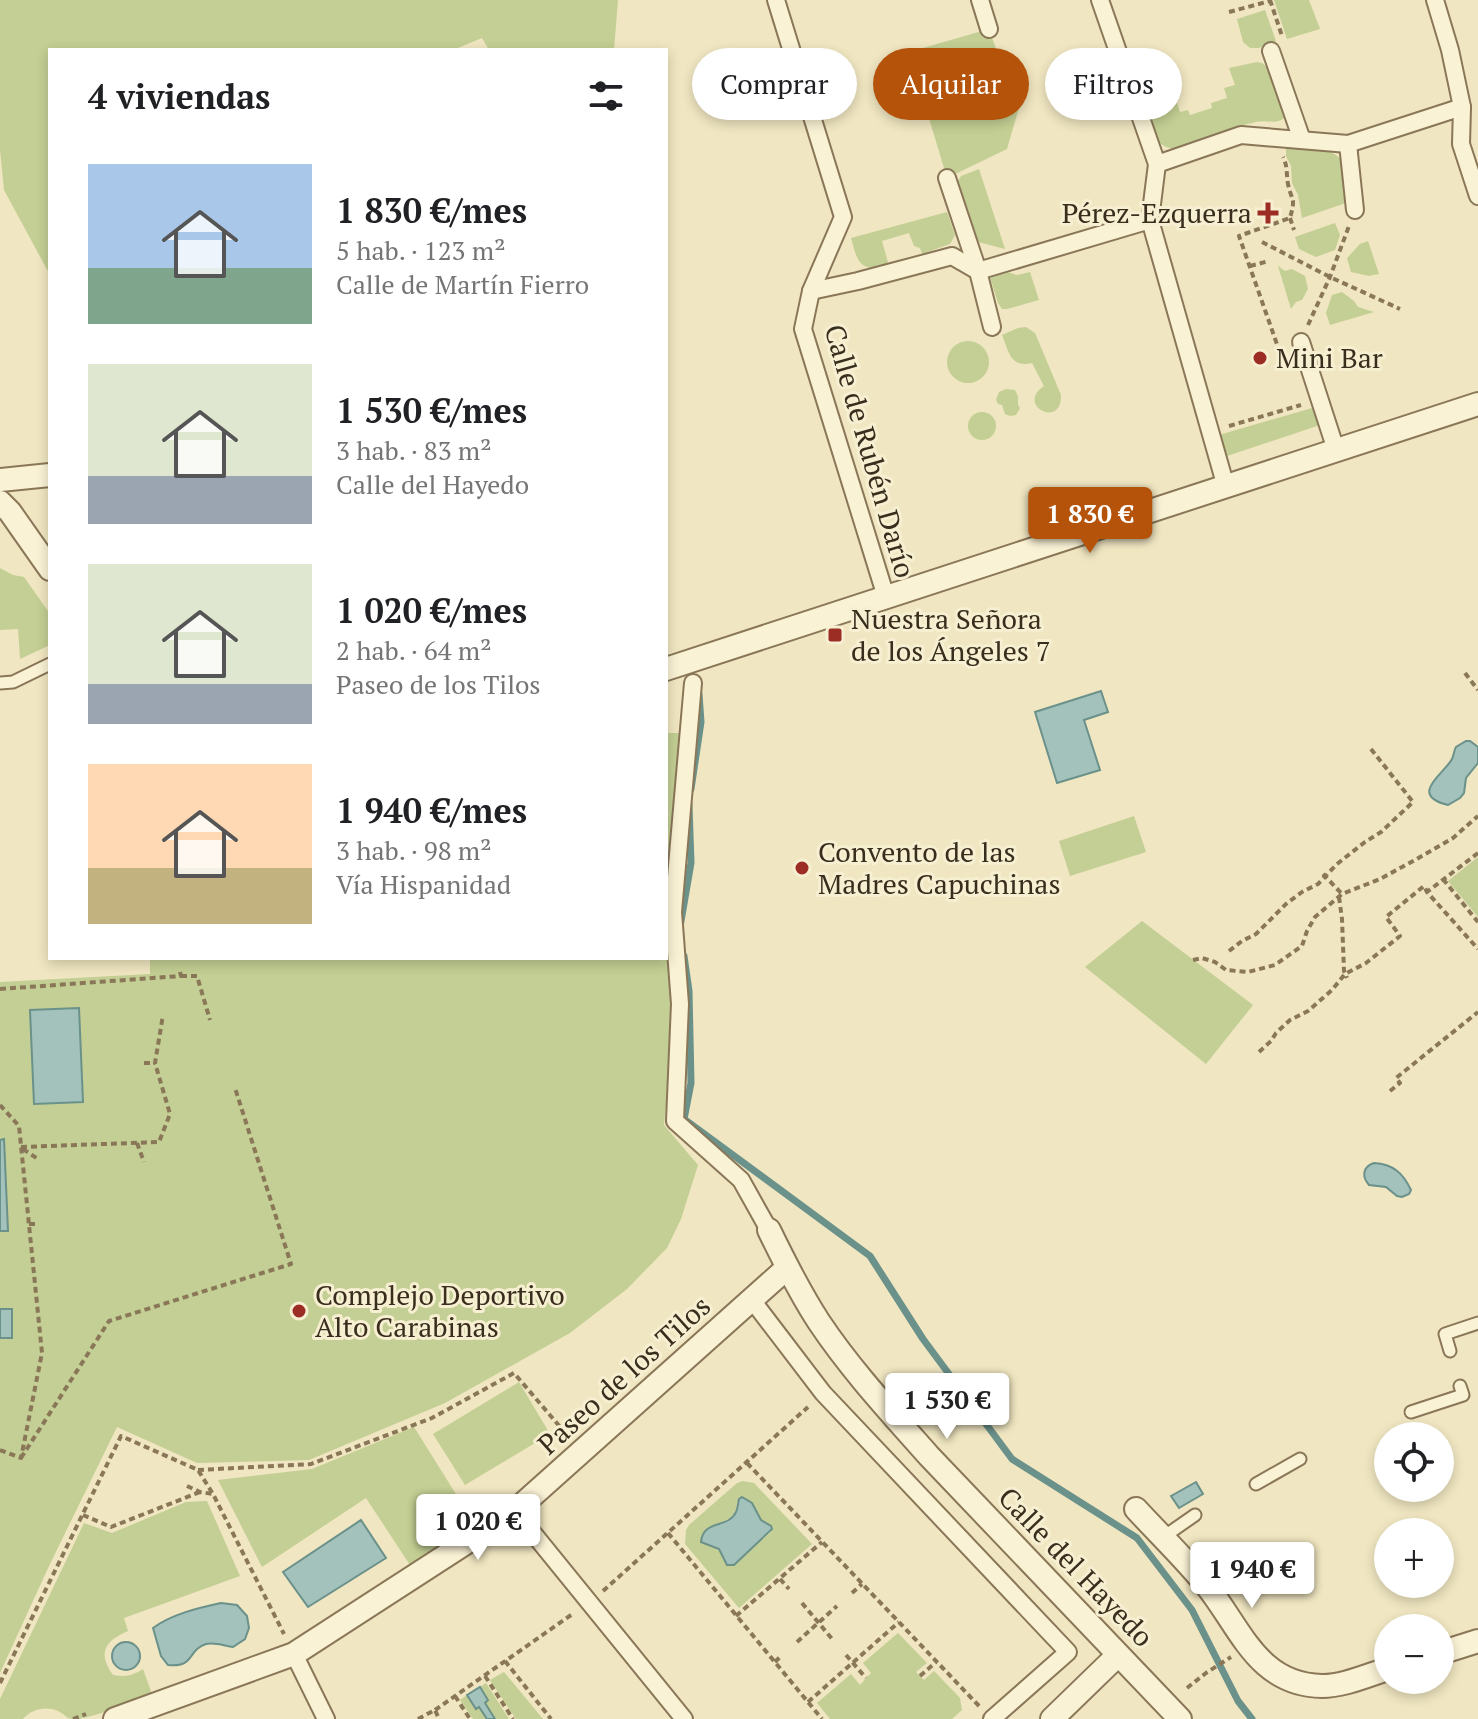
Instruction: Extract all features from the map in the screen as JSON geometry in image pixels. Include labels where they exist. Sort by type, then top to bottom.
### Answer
[{"type":"street","name":"Calle de Rubén Darío","points":[[776,0],[843,217],[811,291],[803,329],[886,597]]},
{"type":"street","points":[[980,0],[989,29]]},
{"type":"street","points":[[1100,0],[1157,164],[1150,220],[1226,487]]},
{"type":"street","points":[[1435,0],[1462,107],[1461,144],[1478,196]]},
{"type":"street","points":[[1278,48],[1302,140]]},
{"type":"street","points":[[1157,164],[1241,135],[1348,144],[1462,107]]},
{"type":"street","points":[[1348,144],[1355,210]]},
{"type":"street","points":[[947,178],[978,271],[992,327]]},
{"type":"street","points":[[811,291],[952,256],[978,271],[1150,220]]},
{"type":"street","points":[[1294,344],[1319,400],[1336,450]]},
{"type":"street","points":[[668,668],[1478,404]]},
{"type":"street","points":[[0,480],[48,475]]},
{"type":"street","points":[[0,502],[48,566]]},
{"type":"street","name":"Calle del Hayedo","points":[[693,683],[673,912],[680,1004],[675,1121],[741,1180],[819,1322],[889,1411],[1180,1719]]},
{"type":"street","name":"Paseo de los Tilos","points":[[115,1719],[294,1654],[515,1511],[787,1268]]},
{"type":"street","points":[[752,1300],[823,1393],[1068,1652],[986,1713]]},
{"type":"street","points":[[1136,1509],[1207,1587],[1259,1659],[1273,1672],[1323,1686],[1374,1673]]},
{"type":"street","points":[[515,1511],[684,1719]]},
{"type":"street","points":[[1454,1649],[1478,1641]]},
{"type":"street","points":[[294,1654],[326,1719]]},
{"type":"street","points":[[1052,1719],[1118,1655]]},
{"type":"lane","points":[[0,683],[13,682],[48,665]]},
{"type":"lane","points":[[1450,1351],[1445,1334],[1478,1323]]},
{"type":"lane","points":[[1411,1412],[1463,1395],[1460,1386]]},
{"type":"lane","points":[[1256,1484],[1300,1459]]},
{"type":"lane","points":[[1162,1538],[1195,1515]]},
{"type":"path","points":[[1229,12],[1270,0],[1278,48]]},
{"type":"path","points":[[1283,138],[1288,183],[1295,200],[1290,218],[1294,230]]},
{"type":"path","points":[[1290,218],[1239,236],[1279,350],[1294,344],[1330,277],[1355,210]]},
{"type":"path","points":[[1262,242],[1400,309]]},
{"type":"path","points":[[1250,266],[1269,261]]},
{"type":"path","points":[[1210,431],[1319,400]]},
{"type":"path","points":[[1465,673],[1478,690]]},
{"type":"path","points":[[1229,951],[1256,934],[1286,904],[1381,832],[1413,802],[1371,749]]},
{"type":"path","points":[[1193,960],[1202,958],[1226,970],[1248,972],[1275,965],[1302,946],[1315,917],[1340,896],[1380,879],[1453,838],[1478,816]]},
{"type":"path","points":[[1427,892],[1478,853]]},
{"type":"path","points":[[1325,876],[1340,896],[1346,976]]},
{"type":"path","points":[[1443,879],[1478,922]]},
{"type":"path","points":[[1259,1052],[1290,1020],[1308,1011],[1346,976],[1400,936],[1386,917],[1424,886],[1478,949]]},
{"type":"path","points":[[0,989],[180,974],[197,976],[210,1020]]},
{"type":"path","points":[[1390,1091],[1400,1083],[1396,1078],[1478,1012]]},
{"type":"path","points":[[21,1147],[159,1142],[170,1114],[155,1063],[163,1015]]},
{"type":"path","points":[[144,1063],[155,1063]]},
{"type":"path","points":[[21,1458],[109,1321],[291,1264],[235,1088]]},
{"type":"path","points":[[0,1105],[19,1126],[42,1353],[21,1458]]},
{"type":"path","points":[[137,1143],[144,1162]]},
{"type":"path","points":[[21,1147],[38,1159]]},
{"type":"path","points":[[29,1224],[39,1224]]},
{"type":"path","points":[[0,1683],[121,1436],[198,1470],[311,1464],[432,1418],[514,1373],[582,1452]]},
{"type":"path","points":[[418,1719],[589,1603],[823,1393]]},
{"type":"path","points":[[0,1450],[21,1458]]},
{"type":"path","points":[[747,1463],[986,1713]]},
{"type":"path","points":[[198,1470],[294,1654]]},
{"type":"path","points":[[187,1486],[213,1494]]},
{"type":"path","points":[[83,1515],[111,1527],[200,1492]]},
{"type":"path","points":[[668,1533],[822,1719]]},
{"type":"path","points":[[736,1616],[822,1542]]},
{"type":"path","points":[[780,1579],[789,1589]]},
{"type":"path","points":[[852,1593],[862,1584]]},
{"type":"path","points":[[802,1603],[833,1640]]},
{"type":"path","points":[[797,1642],[837,1606]]},
{"type":"path","points":[[808,1702],[899,1622]]},
{"type":"path","points":[[775,1662],[782,1655]]},
{"type":"path","points":[[846,1655],[866,1678]]},
{"type":"path","points":[[1187,1688],[1230,1657]]},
{"type":"path","points":[[505,1661],[551,1719]]},
{"type":"path","points":[[920,1676],[936,1661]]},
{"type":"path","points":[[485,1676],[513,1719]]},
{"type":"path","points":[[455,1696],[470,1719]]},
{"type":"path","points":[[435,1710],[439,1719]]},
{"type":"path","points":[[73,1719],[86,1714]]},
{"type":"green space","points":[[0,0],[618,0],[614,48],[488,48],[482,38],[458,48],[48,48],[48,271],[4,190],[0,150]]},
{"type":"green space","points":[[1274,0],[1309,0],[1320,29],[1287,39]]},
{"type":"green space","points":[[1265,10],[1276,41],[1250,48],[1243,42],[1237,19]]},
{"type":"green space","points":[[989,29],[996,48],[923,48]]},
{"type":"green space","points":[[1262,63],[1269,69],[1286,116],[1276,122],[1260,121],[1174,149],[1156,140],[1147,120],[1182,120],[1182,112],[1188,110],[1190,115],[1212,108],[1211,103],[1227,98],[1224,88],[1235,85],[1229,68]]},
{"type":"green space","points":[[930,120],[1015,120],[1007,149],[947,178]]},
{"type":"green space","points":[[1286,145],[1337,155],[1342,160],[1350,197],[1346,203],[1302,218]]},
{"type":"green space","points":[[979,169],[1005,249],[975,239],[957,183],[961,176]]},
{"type":"green space","points":[[947,212],[955,235],[950,244],[922,254],[920,248],[914,246],[909,233],[882,241],[889,266],[866,267],[858,260],[851,238]]},
{"type":"green space","points":[[1335,223],[1340,235],[1335,250],[1316,257],[1299,249],[1295,237]]},
{"type":"green space","points":[[1368,241],[1379,274],[1369,276],[1351,272],[1347,258],[1360,244]]},
{"type":"green space","points":[[1278,266],[1305,276],[1308,289],[1302,300],[1291,309]]},
{"type":"green space","points":[[1004,271],[1017,275],[1030,272],[1039,300],[1002,309],[990,277]]},
{"type":"green space","points":[[1342,292],[1358,307],[1374,312],[1330,325],[1326,313],[1332,295]]},
{"type":"green space","points":[[1026,327],[1035,333],[1061,395],[1055,411],[1048,413],[1037,406],[1036,393],[1044,386],[1032,363],[1019,363],[1011,357],[1002,335]]},
{"type":"green space","points":[[968,341],[983,347],[989,362],[983,377],[968,383],[953,377],[947,362],[953,347]]},
{"type":"green space","points":[[1015,390],[1018,396],[1020,408],[1016,415],[1005,414],[996,400],[999,392]]},
{"type":"green space","points":[[1312,408],[1320,425],[1227,456],[1219,435]]},
{"type":"green space","points":[[982,412],[992,416],[996,426],[992,436],[982,440],[972,436],[968,426],[972,416]]},
{"type":"green space","points":[[0,568],[24,577],[48,611],[48,646],[20,659],[18,629],[0,630]]},
{"type":"green space","points":[[668,733],[682,733],[668,876]]},
{"type":"green space","points":[[1134,816],[1146,852],[1070,876],[1059,841]]},
{"type":"green space","points":[[1478,857],[1478,917],[1448,881]]},
{"type":"green space","points":[[1142,921],[1253,1005],[1206,1064],[1085,967]]},
{"type":"green space","name":"Complejo Deportivo Alto Carabinas","points":[[150,960],[667,960],[673,1033],[664,1125],[698,1165],[681,1219],[667,1248],[627,1289],[570,1333],[445,1403],[309,1460],[197,1463],[117,1427],[0,1673],[0,982],[150,974]]},
{"type":"green space","points":[[519,1382],[550,1434],[465,1485],[433,1434]]},
{"type":"green space","points":[[414,1427],[474,1523],[410,1565],[366,1498],[262,1567],[218,1480],[312,1469]]},
{"type":"green space","points":[[737,1483],[754,1483],[812,1544],[739,1608],[685,1544],[689,1525]],"holes":[[[737,1502],[752,1503],[771,1532],[731,1566],[719,1548],[702,1543],[703,1535],[712,1526],[731,1517]]]},
{"type":"green space","points":[[207,1501],[240,1576],[124,1618],[128,1631],[106,1648],[105,1660],[113,1675],[129,1675],[143,1669],[152,1694],[82,1718],[71,1719],[53,1709],[44,1709],[30,1713],[23,1719],[0,1719],[0,1699],[84,1523],[112,1533],[186,1502]]},
{"type":"green space","points":[[898,1633],[927,1663],[916,1672],[924,1680],[934,1671],[960,1698],[962,1710],[952,1719],[830,1719],[817,1703],[851,1674],[860,1685],[871,1673],[863,1663]]},
{"type":"green space","points":[[504,1672],[543,1719],[516,1719],[490,1680]]},
{"type":"green space","points":[[486,1683],[509,1719],[495,1719],[480,1687]]},
{"type":"green space","points":[[467,1695],[487,1719],[473,1719],[460,1700]]},
{"type":"water","points":[[1101,691],[1108,712],[1084,720],[1100,770],[1057,783],[1035,712]]},
{"type":"water","points":[[1466,741],[1478,747],[1478,763],[1466,778],[1464,793],[1448,805],[1436,801],[1430,796],[1432,784],[1452,759],[1456,747]]},
{"type":"water","points":[[79,1008],[83,1102],[34,1104],[30,1010]]},
{"type":"water","points":[[4,1139],[8,1231],[0,1231],[0,1140]]},
{"type":"water","points":[[1374,1163],[1397,1170],[1411,1190],[1409,1194],[1397,1196],[1386,1187],[1369,1185],[1364,1172]]},
{"type":"water","points":[[0,1309],[12,1309],[12,1338],[0,1338]]},
{"type":"water","points":[[1196,1482],[1203,1494],[1179,1508],[1171,1496]]},
{"type":"water","points":[[742,1497],[752,1503],[761,1520],[772,1529],[734,1565],[727,1565],[719,1549],[701,1542],[706,1530],[732,1517]]},
{"type":"water","points":[[361,1520],[386,1558],[308,1607],[283,1572]]},
{"type":"water","points":[[221,1603],[237,1605],[247,1616],[249,1628],[245,1639],[233,1647],[206,1644],[183,1664],[168,1665],[161,1656],[153,1628],[177,1615]]},
{"type":"water","points":[[126,1642],[136,1646],[140,1656],[136,1666],[126,1670],[116,1666],[112,1656],[116,1646]]},
{"type":"water","points":[[480,1687],[495,1719],[487,1719],[467,1695]]},
{"type":"waterway","points":[[691,789],[701,722],[699,694]]},
{"type":"waterway","points":[[680,927],[691,863],[689,805]]},
{"type":"waterway","points":[[684,956],[689,991],[691,1083],[684,1119],[870,1256],[923,1339],[1012,1459],[1137,1538],[1192,1610],[1238,1701],[1252,1719]]},
{"type":"place","name":"Pérez-Ezquerra","points":[[1268,213]]},
{"type":"place","name":"Mini Bar","points":[[1260,358]]},
{"type":"place","name":"Nuestra Señora de los Ángeles 7","points":[[835,635]]},
{"type":"place","name":"Convento de las Madres Capuchinas","points":[[802,868]]},
{"type":"place","name":"Complejo Deportivo Alto Carabinas","points":[[299,1311]]}]
